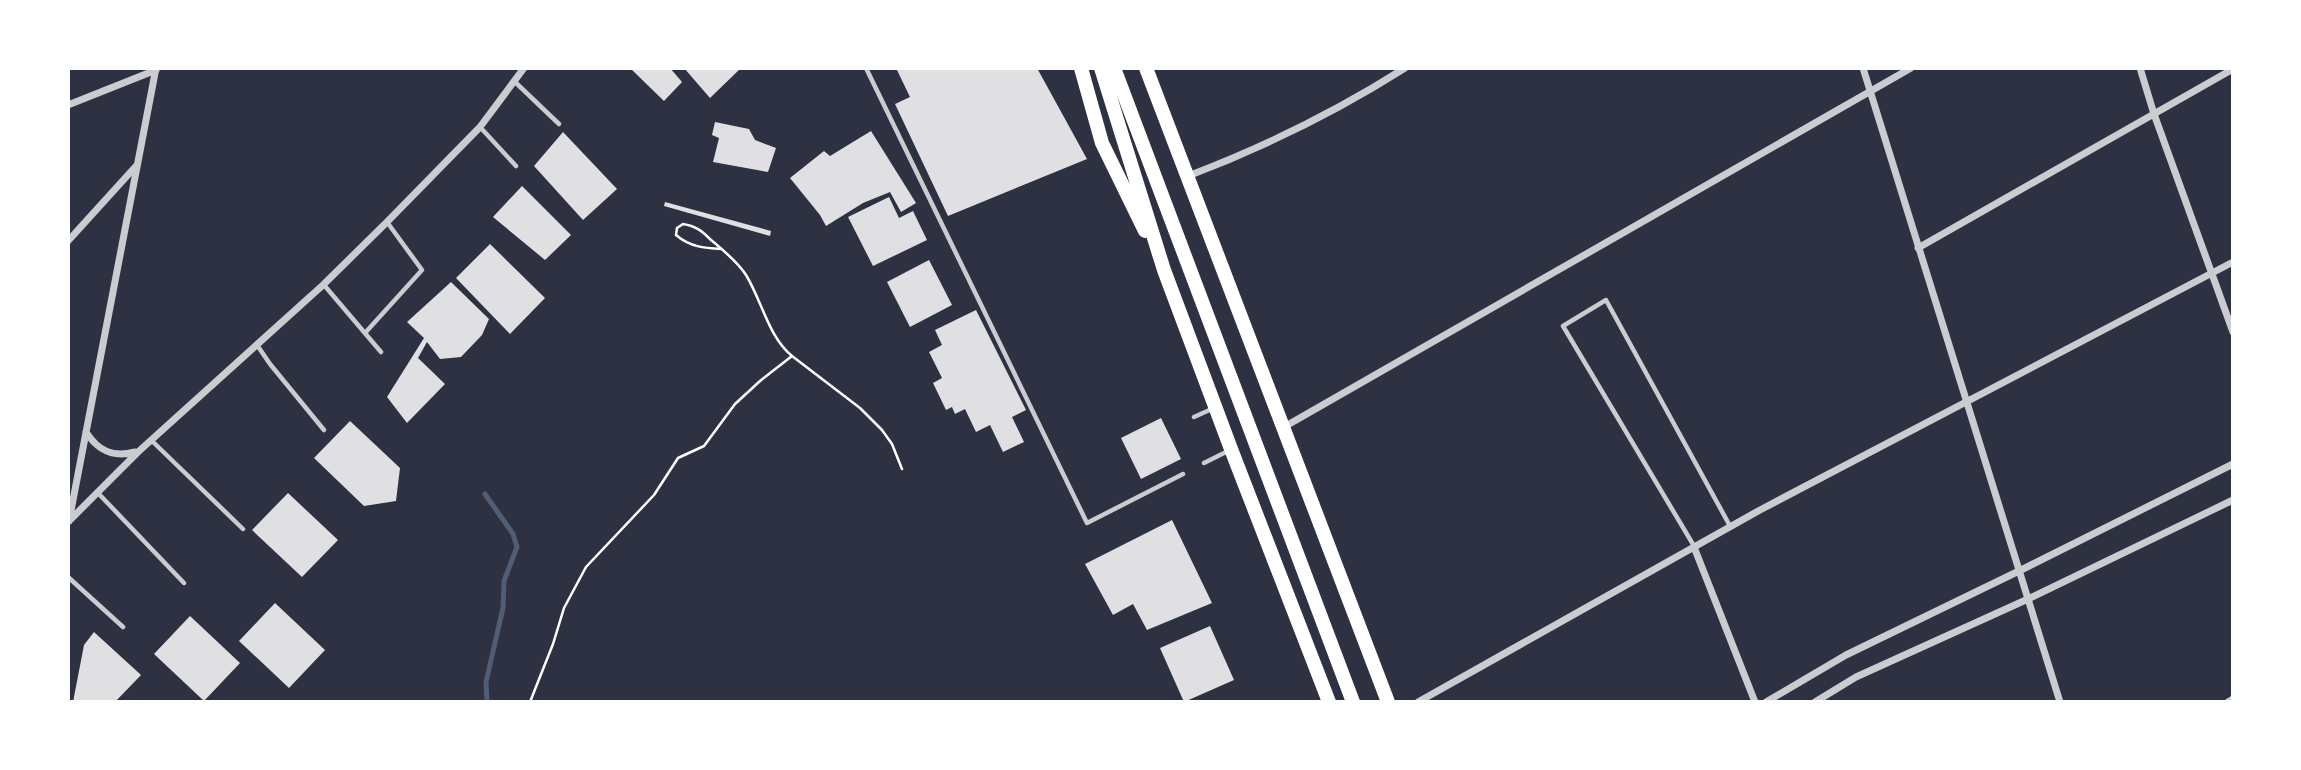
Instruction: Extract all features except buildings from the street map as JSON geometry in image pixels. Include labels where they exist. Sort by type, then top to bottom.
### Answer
[{"type":"main road","points":[[1081,68],[1102,143],[1164,270]]},
{"type":"main road","points":[[1101,68],[1164,270],[1329,702]]},
{"type":"main road","points":[[1114,68],[1353,702]]},
{"type":"main road","points":[[1146,68],[1388,702]]},
{"type":"street","points":[[68,523],[138,452],[323,285],[387,222],[480,127],[524,68]]},
{"type":"street","points":[[1385,68],[1389,79]]},
{"type":"street","points":[[1188,176],[1294,132],[1405,68]]},
{"type":"street","points":[[1863,68],[2060,702]]},
{"type":"street","points":[[1284,427],[1911,68]]},
{"type":"street","points":[[2140,68],[2233,332]]},
{"type":"street","points":[[68,105],[157,69]]},
{"type":"street","points":[[68,523],[157,69]]},
{"type":"street","points":[[1918,248],[2233,69]]},
{"type":"street","points":[[68,241],[137,165]]},
{"type":"street","points":[[1418,702],[1760,509],[2233,262]]},
{"type":"street","points":[[86,432],[93,443],[109,453],[118,455],[138,452]]},
{"type":"street","points":[[1766,702],[1846,655],[2233,464]]},
{"type":"street","points":[[1815,702],[1856,677],[2028,599],[2233,500]]},
{"type":"street","points":[[1694,547],[1755,702]]},
{"type":"street","points":[[2228,702],[2233,699]]},
{"type":"lane","points":[[866,68],[1087,523],[1183,474]]},
{"type":"lane","points":[[514,81],[559,124]]},
{"type":"lane","points":[[480,127],[516,166]]},
{"type":"lane","points":[[365,332],[422,270],[387,222]]},
{"type":"lane","points":[[323,285],[381,352]]},
{"type":"lane","points":[[1694,547],[1563,326],[1606,300],[1730,527]]},
{"type":"lane","points":[[257,345],[324,430]]},
{"type":"lane","points":[[1194,417],[1215,407]]},
{"type":"lane","points":[[151,440],[243,529]]},
{"type":"lane","points":[[1204,463],[1231,449]]},
{"type":"lane","points":[[98,493],[184,583]]},
{"type":"lane","points":[[68,577],[123,627]]},
{"type":"path","points":[[722,248],[689,244],[676,235],[677,228],[683,224],[694,225],[722,248],[746,274],[766,320],[785,351],[860,408],[882,430],[892,444],[902,469]]},
{"type":"path","points":[[530,702],[564,608],[586,568],[654,495],[678,458],[704,446],[735,404],[792,356]]},
{"type":"waterway","points":[[485,494],[513,534],[517,547],[504,581],[503,608],[486,682],[487,702]]}]
